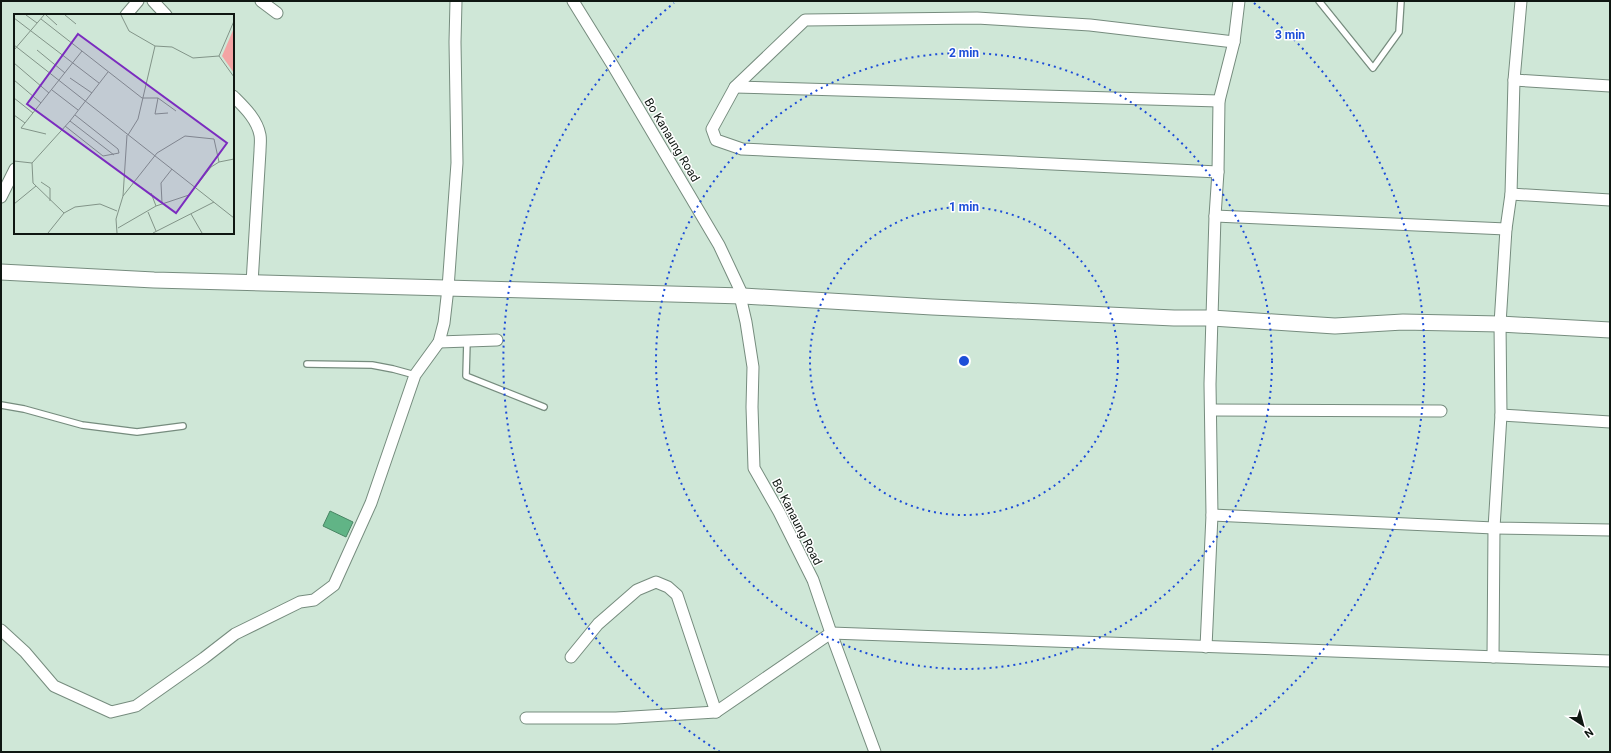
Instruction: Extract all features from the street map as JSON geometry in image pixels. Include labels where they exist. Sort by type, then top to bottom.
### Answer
[{"type":"street","points":[[127,14],[138,1]]},
{"type":"street","points":[[153,1],[165,14]]},
{"type":"street","points":[[261,1],[276,13]]},
{"type":"street","points":[[1,630],[25,652],[54,686],[111,712],[136,706],[235,634],[300,602],[314,600],[334,585],[372,503],[415,375],[439,342],[444,323],[457,163],[455,42],[456,1]]},
{"type":"street","name":"Bo Kanaung Road","points":[[573,1],[719,245],[741,296],[752,366],[754,468],[780,512],[813,580],[875,752]]},
{"type":"street","points":[[1206,647],[1212,515],[1212,318],[1218,172],[1219,102],[1234,42],[1239,1]]},
{"type":"street","points":[[1493,657],[1494,528],[1501,415],[1500,324],[1506,229],[1511,194],[1514,80],[1521,1]]},
{"type":"street","points":[[1218,172],[742,149],[716,140],[712,129],[735,87],[805,20],[977,18],[1090,25],[1234,42]]},
{"type":"street","points":[[1514,80],[1610,86]]},
{"type":"street","points":[[735,87],[1219,102]]},
{"type":"street","points":[[234,97],[253,119],[260,134],[252,283]]},
{"type":"street","points":[[1,197],[14,170]]},
{"type":"street","points":[[1511,194],[1610,200]]},
{"type":"street","points":[[1215,216],[1506,229]]},
{"type":"street","points":[[1,272],[154,280],[741,296],[932,307],[1174,318],[1212,318],[1335,326],[1403,322],[1500,324],[1610,330]]},
{"type":"street","points":[[439,342],[497,340]]},
{"type":"street","points":[[1211,410],[1441,411]]},
{"type":"street","points":[[1501,415],[1610,422]]},
{"type":"street","points":[[1212,515],[1494,528],[1610,530]]},
{"type":"street","points":[[570,657],[598,624],[637,590],[656,582],[668,587],[677,595],[716,712]]},
{"type":"street","points":[[526,718],[616,718],[716,712],[831,633],[1610,661]]},
{"type":"lane","points":[[1319,1],[1373,68],[1399,32],[1401,1]]},
{"type":"lane","points":[[467,341],[466,376],[544,407]]},
{"type":"lane","points":[[307,364],[372,365],[415,375]]},
{"type":"lane","points":[[1,405],[24,409],[82,425],[137,432],[183,426]]},
{"type":"shaded area","points":[[330,511],[353,522],[346,537],[323,526]]}]
